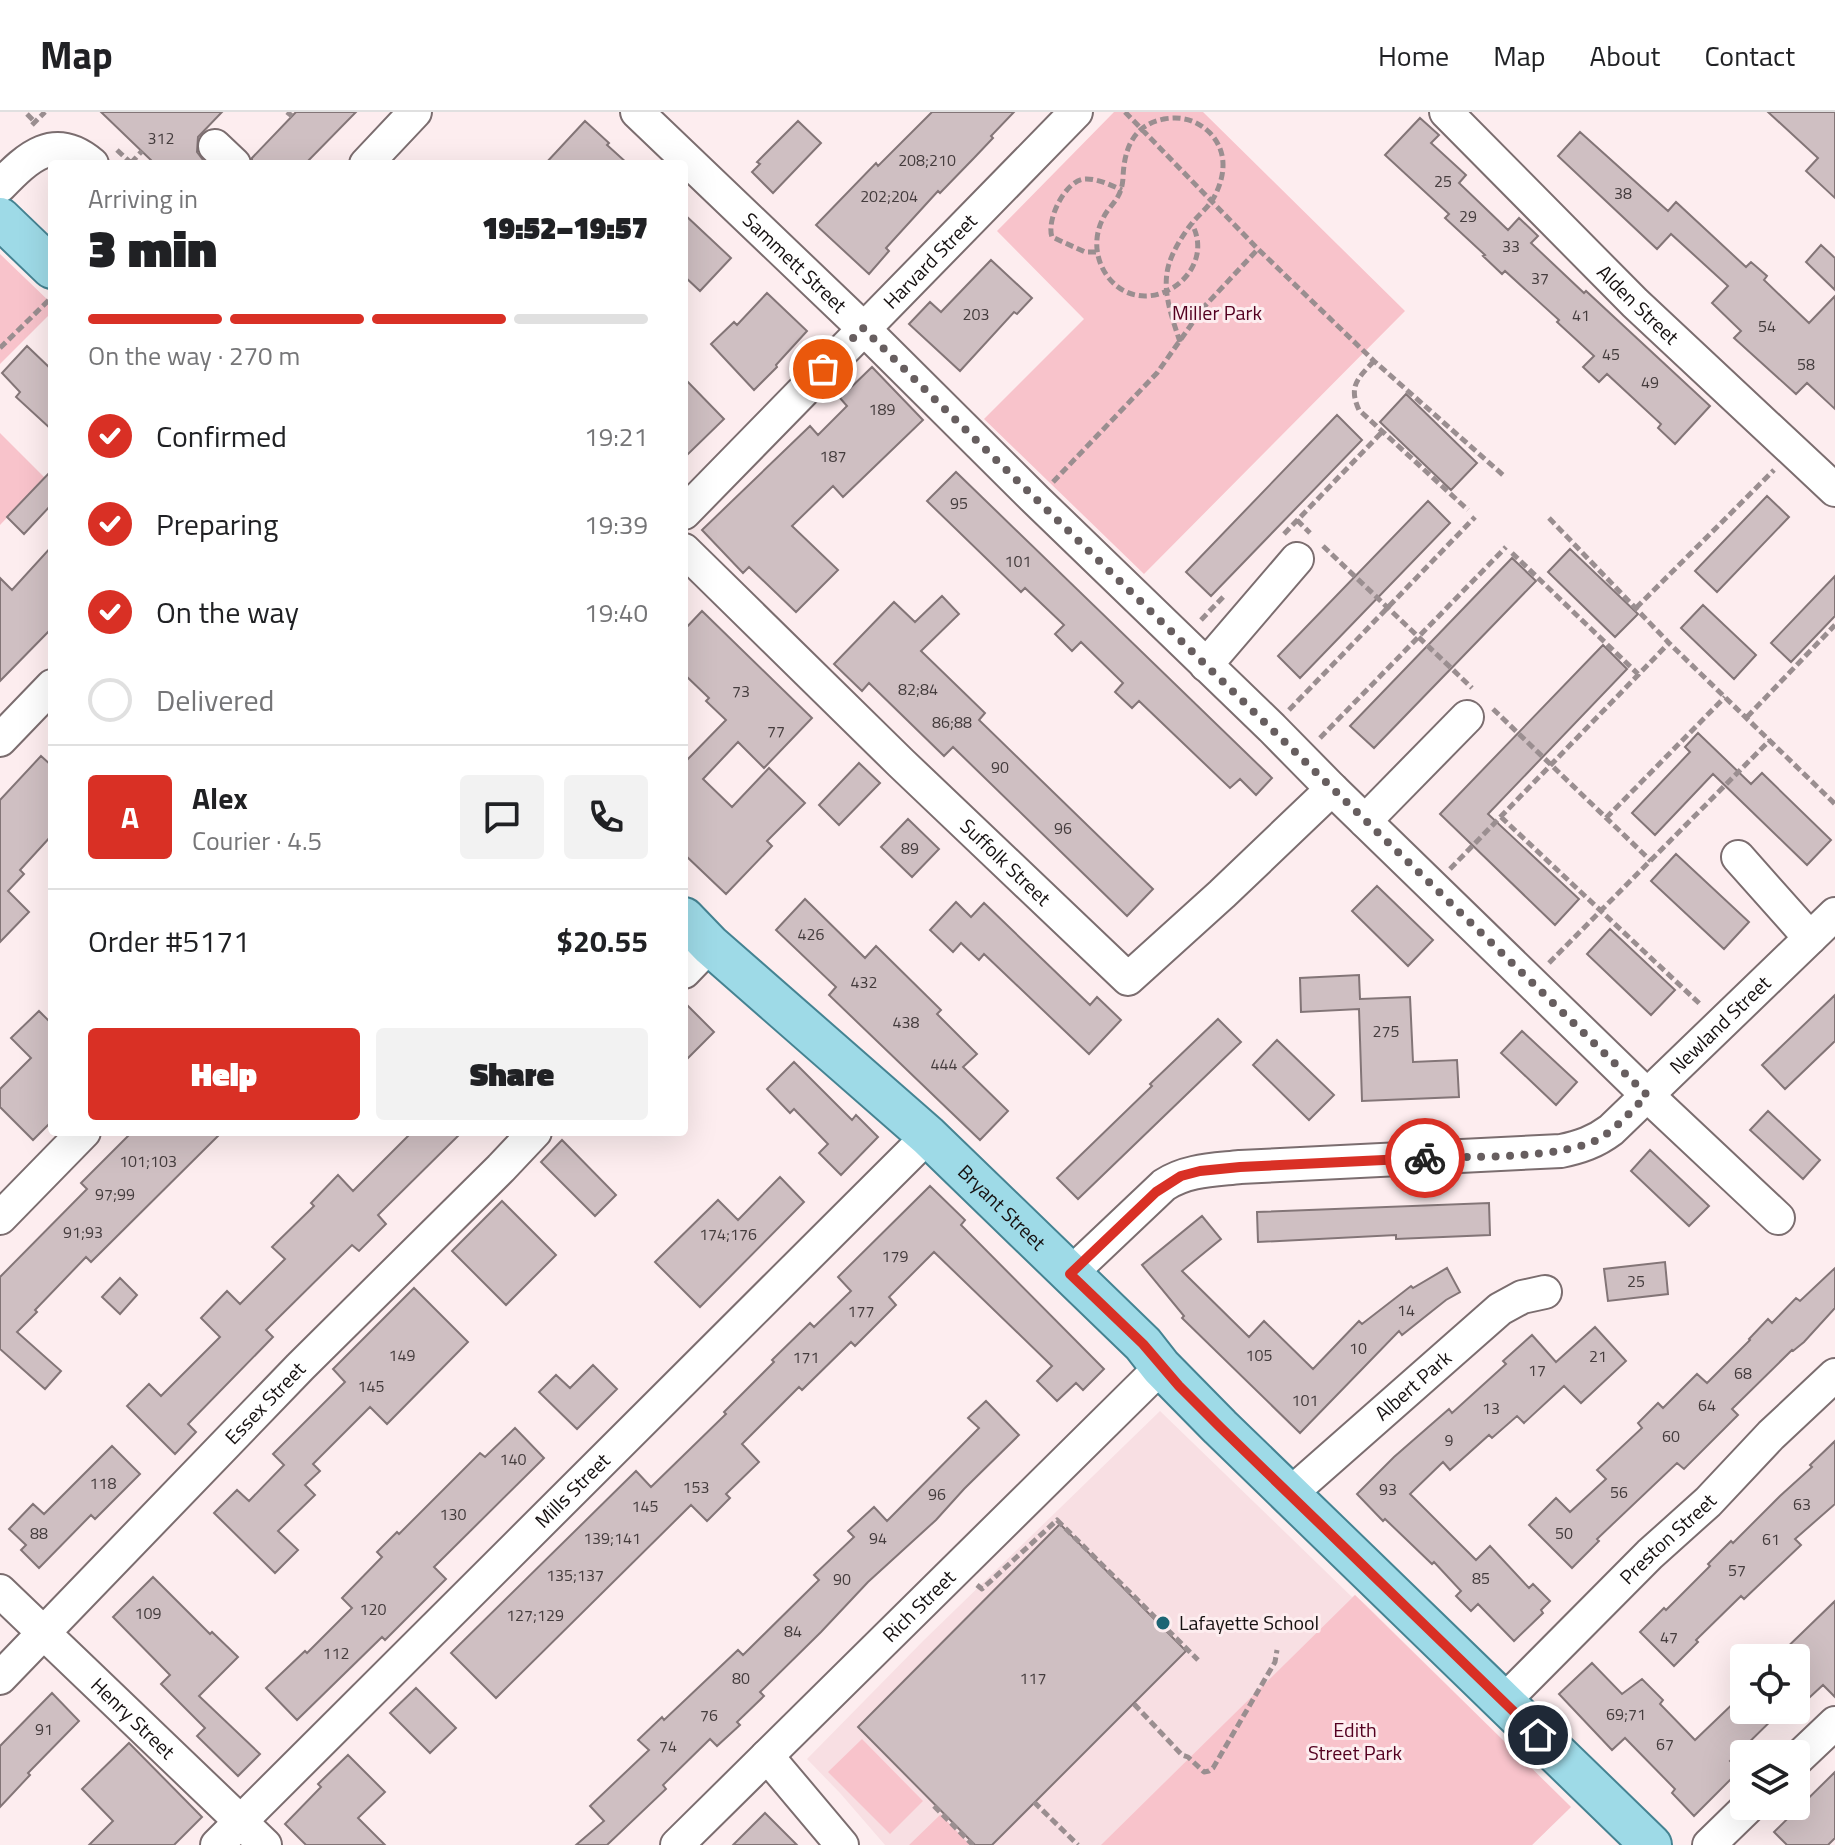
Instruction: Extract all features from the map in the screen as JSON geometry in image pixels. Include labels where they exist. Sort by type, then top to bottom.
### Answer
[{"type":"main road","points":[[0,218],[48,264]]},
{"type":"main road","name":"Bryant Street","points":[[693,945],[928,1136],[1651,1845]]},
{"type":"street","points":[[370,160],[415,112]]},
{"type":"street","name":"Sammett Street","points":[[637,112],[687,160]]},
{"type":"street","name":"Harvard Street","points":[[688,509],[1076,112]]},
{"type":"street","name":"Alden Street","points":[[1446,112],[1635,303],[1835,490]]},
{"type":"street","points":[[0,186],[29,157],[47,150],[70,151],[88,160]]},
{"type":"street","name":"Sammett Street","points":[[688,161],[1647,1095],[1778,1218]]},
{"type":"street","name":"Suffolk Street","points":[[688,554],[866,730],[1128,979],[1332,789]]},
{"type":"street","points":[[1206,665],[1297,559]]},
{"type":"street","points":[[0,740],[48,690]]},
{"type":"street","points":[[1365,821],[1467,717]]},
{"type":"street","points":[[1738,857],[1810,938]]},
{"type":"street","name":"Newland Street","points":[[1070,1274],[1156,1192],[1181,1176],[1200,1171],[1561,1151],[1586,1145],[1611,1130],[1835,914]]},
{"type":"street","points":[[0,1218],[80,1136]]},
{"type":"street","name":"Essex Street","points":[[0,1678],[300,1367],[531,1136]]},
{"type":"street","name":"Mills Street","points":[[217,1845],[928,1136]]},
{"type":"street","name":"Albert Park","points":[[1290,1494],[1500,1309],[1522,1297],[1545,1292]]},
{"type":"street","name":"Rich Street","points":[[677,1845],[1161,1367]]},
{"type":"street","name":"Preston Street","points":[[1503,1702],[1835,1375]]},
{"type":"street","name":"Henry Street","points":[[0,1591],[265,1845]]},
{"type":"street","points":[[1810,1747],[1835,1723]]},
{"type":"street","points":[[767,1756],[842,1845]]},
{"type":"street","points":[[1709,1845],[1735,1820]]},
{"type":"path","points":[[1125,112],[1258,249],[1374,361],[1503,475]]},
{"type":"path","points":[[27,114],[35,122]]},
{"type":"path","points":[[1180,342],[1166,293],[1166,275],[1180,240],[1192,224],[1212,201],[1224,170],[1223,156],[1217,140],[1200,124],[1181,117],[1161,119],[1141,129],[1129,144],[1125,153],[1122,190],[1101,221],[1096,252],[1106,274],[1125,291],[1137,296],[1166,293],[1193,267],[1197,240],[1192,224]]},
{"type":"path","points":[[134,160],[142,151]]},
{"type":"path","points":[[1096,252],[1085,252],[1052,237],[1050,223],[1072,182],[1085,178],[1122,190]]},
{"type":"path","points":[[1036,500],[1157,373],[1203,308],[1258,249]]},
{"type":"path","points":[[0,348],[48,301]]},
{"type":"path","points":[[1374,361],[1357,380],[1353,393],[1359,410],[1468,510]]},
{"type":"path","points":[[1636,608],[1793,451]]},
{"type":"path","points":[[1272,728],[1475,517]]},
{"type":"path","points":[[1549,518],[1669,643],[1835,804]]},
{"type":"path","points":[[1300,758],[1506,547]]},
{"type":"path","points":[[1512,553],[1638,674]]},
{"type":"path","points":[[1747,717],[1834,627]]},
{"type":"path","points":[[1433,887],[1669,643]]},
{"type":"path","points":[[1606,818],[1725,697]]},
{"type":"path","points":[[1531,981],[1770,740]]},
{"type":"path","points":[[1501,817],[1721,1024]]},
{"type":"path","points":[[984,1586],[1057,1520],[1198,1660]]},
{"type":"path","points":[[1134,1704],[1182,1755],[1204,1772],[1209,1771],[1275,1662],[1277,1650]]},
{"type":"path","points":[[1034,1802],[1078,1845]]},
{"type":"path","points":[[934,1806],[973,1845]]},
{"type":"shaded area","name":"Lafayette School","points":[[1160,1411],[1352,1597],[1355,1595],[1366,1605],[1571,1807],[1532,1845],[885,1845],[807,1759],[923,1641]]},
{"type":"green space","name":"Miller Park","points":[[1114,112],[1203,112],[1405,311],[1144,574],[984,419],[1084,319],[997,231]]},
{"type":"green space","points":[[0,254],[48,300],[48,316],[0,364]]},
{"type":"green space","points":[[0,433],[45,478],[0,525]]},
{"type":"green space","name":"Edith Street Park","points":[[1355,1595],[1571,1807],[1532,1845],[1101,1845]]},
{"type":"green space","points":[[862,1739],[923,1801],[890,1834],[828,1772]]},
{"type":"green space","points":[[940,1815],[970,1845],[909,1845]]},
{"type":"building","points":[[101,112],[222,112],[198,137],[197,152],[203,160],[151,160]]},
{"type":"building","points":[[296,112],[356,112],[309,160],[252,158]]},
{"type":"building","points":[[932,112],[1014,112],[991,136],[993,138],[940,193],[938,191],[886,248],[889,251],[869,274],[816,225],[876,163],[878,166]]},
{"type":"building","points":[[1768,112],[1835,112],[1835,198],[1806,171],[1818,158]]},
{"type":"building","points":[[1420,118],[1439,135],[1431,143],[1466,175],[1459,183],[1508,230],[1519,218],[1538,236],[1531,243],[1710,406],[1675,444],[1658,428],[1661,424],[1607,374],[1599,382],[1583,367],[1594,356],[1505,271],[1502,274],[1483,256],[1445,218],[1449,214],[1385,155]]},
{"type":"building","points":[[585,121],[624,160],[549,160]]},
{"type":"building","points":[[798,121],[821,143],[773,193],[752,172],[760,164],[757,162]]},
{"type":"building","points":[[1580,132],[1668,211],[1676,202],[1746,267],[1751,262],[1767,276],[1764,280],[1809,323],[1835,296],[1835,409],[1807,383],[1796,394],[1734,338],[1741,331],[1712,303],[1728,286],[1671,234],[1657,249],[1558,156]]},
{"type":"building","points":[[688,218],[731,258],[700,291],[688,280]]},
{"type":"building","points":[[1821,245],[1835,258],[1835,290],[1806,262]]},
{"type":"building","points":[[991,260],[1032,298],[1017,314],[1014,312],[960,371],[909,324],[930,302],[941,312]]},
{"type":"building","points":[[767,293],[807,331],[754,390],[711,344],[734,322],[737,325]]},
{"type":"building","points":[[27,346],[48,366],[48,426],[16,397],[20,392],[2,373]]},
{"type":"building","points":[[872,367],[923,420],[843,497],[833,486],[792,526],[838,570],[796,612],[749,567],[743,573],[702,530],[810,426],[818,435],[847,406],[840,398]]},
{"type":"building","points":[[688,382],[724,419],[688,454]]},
{"type":"building","points":[[1406,394],[1477,463],[1451,490],[1380,422]]},
{"type":"building","points":[[1337,415],[1362,440],[1211,596],[1186,572]]},
{"type":"building","points":[[956,472],[1272,778],[1256,795],[1240,779],[1230,788],[1139,701],[1132,708],[1115,692],[1123,683],[1081,642],[1072,651],[1055,634],[1064,625],[1025,588],[1021,592],[927,501]]},
{"type":"building","points":[[48,474],[48,508],[24,534],[7,517]]},
{"type":"building","points":[[1767,496],[1789,517],[1717,592],[1695,571]]},
{"type":"building","points":[[1428,501],[1450,523],[1300,678],[1278,656]]},
{"type":"building","points":[[1570,549],[1638,614],[1615,637],[1548,572]]},
{"type":"building","points":[[48,550],[48,632],[0,681],[0,578],[12,590]]},
{"type":"building","points":[[1512,558],[1536,581],[1374,748],[1350,726]]},
{"type":"building","points":[[1835,576],[1835,616],[1791,662],[1771,643]]},
{"type":"building","points":[[942,596],[959,614],[921,651],[985,713],[979,720],[1153,889],[1127,916],[953,747],[944,756],[869,683],[862,691],[834,664],[894,602],[915,622]]},
{"type":"building","points":[[1703,605],[1756,655],[1734,679],[1681,628]]},
{"type":"building","points":[[702,611],[812,718],[764,768],[738,742],[703,779],[732,807],[769,768],[805,803],[767,841],[772,846],[726,894],[688,858],[688,759],[726,720],[688,678],[688,626]]},
{"type":"building","points":[[1603,645],[1627,669],[1488,814],[1579,899],[1555,925],[1440,814]]},
{"type":"building","points":[[1698,733],[1751,784],[1762,773],[1831,840],[1807,865],[1713,774],[1655,835],[1632,813],[1690,752],[1685,747]]},
{"type":"building","points":[[41,756],[48,762],[48,839],[20,870],[24,874],[8,891],[29,912],[0,942],[0,800]]},
{"type":"building","points":[[859,763],[880,783],[839,825],[819,805]]},
{"type":"building","points":[[908,819],[939,849],[912,877],[881,847]]},
{"type":"building","points":[[1676,854],[1749,922],[1724,949],[1651,881]]},
{"type":"building","points":[[1377,886],[1433,940],[1408,966],[1352,911]]},
{"type":"building","points":[[805,899],[865,958],[876,946],[941,1010],[937,1014],[977,1054],[963,1067],[1008,1111],[980,1140],[829,995],[836,987],[776,930]]},
{"type":"building","points":[[956,902],[971,917],[984,903],[1090,1005],[1097,997],[1121,1020],[1089,1054],[984,954],[979,960],[961,943],[953,952],[930,930]]},
{"type":"building","points":[[1610,929],[1675,990],[1651,1015],[1587,954]]},
{"type":"building","points":[[1359,975],[1360,999],[1410,997],[1413,1062],[1457,1060],[1459,1097],[1362,1101],[1359,1009],[1301,1012],[1300,978]]},
{"type":"building","points":[[1835,995],[1835,1041],[1785,1089],[1762,1065]]},
{"type":"building","points":[[688,1006],[714,1032],[688,1058]]},
{"type":"building","points":[[39,1011],[48,1020],[48,1125],[33,1140],[0,1107],[0,1089],[31,1058],[11,1038]]},
{"type":"building","points":[[1218,1019],[1241,1042],[1078,1199],[1057,1178]]},
{"type":"building","points":[[1522,1031],[1577,1082],[1556,1105],[1501,1053]]},
{"type":"building","points":[[1277,1040],[1334,1095],[1309,1120],[1253,1065]]},
{"type":"building","points":[[794,1062],[852,1120],[856,1115],[878,1137],[841,1175],[819,1153],[828,1144],[794,1109],[790,1113],[767,1089]]},
{"type":"building","points":[[1768,1111],[1820,1160],[1803,1179],[1750,1130]]},
{"type":"building","points":[[128,1136],[218,1136],[91,1262],[86,1257],[17,1332],[61,1371],[45,1389],[0,1349],[0,1277],[87,1189],[81,1183]]},
{"type":"building","points":[[408,1136],[458,1136],[378,1215],[386,1224],[359,1251],[352,1245],[266,1330],[273,1337],[188,1424],[196,1432],[175,1454],[127,1406],[149,1384],[161,1396],[220,1337],[201,1318],[227,1291],[240,1304],[285,1259],[272,1247],[314,1206],[311,1203],[338,1175],[353,1191]]},
{"type":"building","points":[[562,1140],[616,1195],[595,1216],[541,1162]]},
{"type":"building","points":[[1650,1150],[1709,1206],[1689,1226],[1631,1171]]},
{"type":"building","points":[[780,1177],[804,1202],[700,1307],[655,1262],[718,1200],[738,1220]]},
{"type":"building","points":[[930,1186],[965,1220],[961,1225],[1104,1369],[1083,1390],[1076,1383],[1057,1401],[1037,1381],[1052,1366],[934,1252],[889,1297],[896,1305],[855,1346],[851,1342],[802,1390],[799,1387],[742,1444],[759,1462],[726,1494],[730,1498],[707,1521],[691,1505],[496,1698],[451,1653],[636,1471],[651,1487],[726,1414],[724,1412],[774,1362],[772,1360],[810,1323],[814,1327],[851,1291],[838,1277]]},
{"type":"building","points":[[502,1201],[556,1255],[506,1305],[452,1251]]},
{"type":"building","points":[[1489,1203],[1490,1235],[1396,1239],[1396,1235],[1258,1242],[1257,1212]]},
{"type":"building","points":[[1202,1216],[1221,1239],[1182,1271],[1249,1337],[1264,1321],[1313,1369],[1359,1321],[1362,1324],[1411,1286],[1413,1288],[1447,1268],[1460,1292],[1402,1335],[1399,1331],[1300,1433],[1182,1318],[1184,1316],[1142,1265]]},
{"type":"building","points":[[1665,1262],[1668,1294],[1608,1301],[1604,1269]]},
{"type":"building","points":[[1835,1268],[1835,1308],[1804,1342],[1732,1409],[1738,1415],[1684,1469],[1677,1463],[1597,1539],[1599,1541],[1572,1568],[1529,1525],[1556,1498],[1570,1512],[1606,1479],[1597,1470],[1642,1428],[1638,1423],[1658,1403],[1663,1408],[1697,1374],[1707,1383],[1768,1319],[1772,1323],[1796,1298],[1800,1301]]},
{"type":"building","points":[[120,1278],[137,1295],[120,1314],[102,1297]]},
{"type":"building","points":[[414,1288],[468,1342],[387,1424],[370,1407],[313,1464],[320,1471],[305,1485],[315,1495],[278,1531],[298,1550],[275,1573],[214,1513],[237,1490],[249,1501],[284,1465],[273,1454],[345,1382],[333,1369]]},
{"type":"building","points":[[1595,1327],[1626,1361],[1581,1403],[1564,1386],[1524,1423],[1517,1416],[1492,1438],[1489,1435],[1450,1470],[1443,1462],[1410,1494],[1476,1560],[1490,1546],[1529,1588],[1533,1584],[1550,1601],[1541,1610],[1543,1613],[1514,1641],[1478,1604],[1471,1611],[1456,1596],[1461,1591],[1434,1562],[1432,1564],[1385,1519],[1383,1521],[1357,1494],[1449,1409],[1452,1413],[1506,1364],[1503,1361],[1532,1335],[1556,1362]]},
{"type":"building","points":[[593,1365],[617,1389],[577,1429],[539,1392],[556,1375],[570,1388]]},
{"type":"building","points":[[986,1401],[1019,1435],[760,1692],[764,1696],[737,1722],[740,1725],[717,1746],[710,1739],[663,1785],[666,1789],[607,1845],[576,1845],[604,1821],[590,1806],[649,1750],[638,1740],[662,1717],[664,1720],[738,1650],[743,1655],[819,1580],[814,1575],[854,1537],[848,1531],[874,1507],[887,1521],[979,1428],[968,1418]]},
{"type":"building","points":[[515,1428],[544,1458],[434,1567],[446,1579],[297,1720],[266,1688],[352,1608],[342,1598],[382,1557],[377,1552],[480,1453],[485,1457]]},
{"type":"building","points":[[1835,1441],[1835,1504],[1795,1539],[1801,1545],[1744,1599],[1741,1596],[1674,1666],[1640,1632],[1710,1566],[1708,1564],[1731,1541],[1733,1543],[1812,1467],[1810,1465]]},
{"type":"building","points":[[112,1446],[140,1474],[95,1519],[91,1515],[39,1568],[21,1550],[26,1545],[9,1529],[33,1504],[44,1514]]},
{"type":"building","points":[[1060,1524],[1186,1651],[992,1845],[975,1845],[858,1727]]},
{"type":"building","points":[[153,1577],[210,1634],[212,1632],[238,1657],[199,1696],[260,1754],[238,1776],[197,1736],[205,1728],[161,1684],[170,1675],[113,1617]]},
{"type":"building","points":[[1835,1601],[1835,1697],[1823,1685],[1810,1697],[1810,1644],[1790,1644]]},
{"type":"building","points":[[1592,1663],[1622,1694],[1642,1679],[1663,1700],[1660,1704],[1695,1740],[1730,1706],[1730,1724],[1768,1724],[1751,1740],[1730,1740],[1730,1780],[1694,1816],[1672,1793],[1675,1789],[1625,1738],[1612,1750],[1559,1694]]},
{"type":"building","points":[[416,1688],[456,1728],[430,1753],[390,1713]]},
{"type":"building","points":[[52,1693],[79,1721],[0,1807],[0,1746]]},
{"type":"building","points":[[129,1743],[202,1817],[174,1845],[89,1845],[113,1821],[82,1789]]},
{"type":"building","points":[[348,1755],[385,1792],[358,1818],[385,1845],[306,1845],[285,1824],[321,1787],[318,1784]]},
{"type":"building","points":[[1835,1772],[1835,1838],[1828,1845],[1787,1845],[1774,1832],[1786,1820],[1810,1820],[1810,1797]]},
{"type":"building","points":[[765,1813],[797,1845],[733,1845]]},
{"type":"way so far","points":[[823,369],[863,328],[1074,538],[1647,1095],[1611,1130],[1586,1145],[1561,1151],[1425,1158]]},
{"type":"place","name":"Lafayette School","points":[[1163,1623]]},
{"type":"route","points":[[1425,1158],[1240,1167],[1181,1176],[1156,1192],[1070,1274],[1143,1344],[1161,1367],[1220,1427],[1538,1735]]}]
